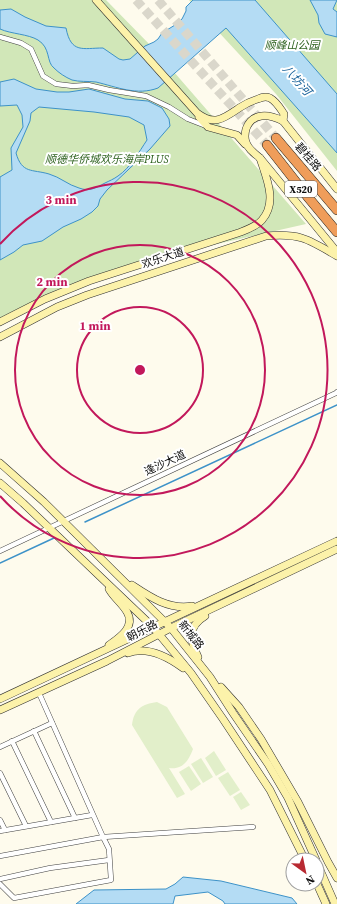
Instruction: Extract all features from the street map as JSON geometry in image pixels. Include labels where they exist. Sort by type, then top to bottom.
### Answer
[{"type":"highway","name":"碧桂路","points":[[276,138],[337,210]]},
{"type":"highway","name":"X520","points":[[267,146],[337,232]]},
{"type":"street","points":[[92,0],[208,127]]},
{"type":"street","points":[[96,0],[116,25]]},
{"type":"street","points":[[0,38],[21,43],[31,49],[43,76],[56,84],[73,86],[88,85],[146,96],[170,107],[188,119],[208,127],[237,135],[260,158],[337,252]]},
{"type":"street","points":[[190,107],[204,118],[218,120],[249,102],[263,97],[269,98],[278,104],[284,114],[283,121]]},
{"type":"street","points":[[248,147],[244,137],[249,122],[254,118],[263,115],[283,121],[337,189]]},
{"type":"street","name":"欢乐大道","points":[[0,322],[67,290],[171,254],[238,233],[256,225],[262,220],[268,211],[270,201],[270,191],[260,158]]},
{"type":"street","name":"欢乐大道","points":[[0,337],[48,312],[87,295],[266,236],[285,235],[299,237],[313,242],[337,256]]},
{"type":"street","points":[[171,254],[175,266]]},
{"type":"street","points":[[0,343],[48,312]]},
{"type":"street","name":"逢沙大道","points":[[0,551],[337,392]]},
{"type":"street","name":"新城路","points":[[0,463],[44,502],[172,628],[208,674],[268,764],[288,798],[312,852]]},
{"type":"street","points":[[0,483],[153,627],[191,673],[270,790],[301,852]]},
{"type":"street","name":"朝乐路","points":[[0,700],[337,541]]},
{"type":"street","name":"朝乐路","points":[[0,710],[107,661],[159,634],[337,550]]},
{"type":"street","points":[[119,576],[156,601],[184,608],[200,605]]},
{"type":"street","points":[[100,653],[121,636],[129,623],[127,612],[115,599],[105,582]]},
{"type":"street","points":[[229,601],[199,620],[192,633],[192,644],[208,674],[239,707],[261,739],[298,802],[337,878]]},
{"type":"street","points":[[107,661],[131,652],[153,652],[174,661],[191,673]]},
{"type":"street","points":[[0,884],[14,898],[111,880],[109,849],[39,693]]},
{"type":"street","points":[[0,747],[52,723]]},
{"type":"street","points":[[34,731],[75,818]]},
{"type":"street","points":[[12,741],[51,822]]},
{"type":"street","points":[[0,772],[26,826]]},
{"type":"street","points":[[0,820],[3,831],[92,814]]},
{"type":"street","points":[[0,856],[103,837],[253,827]]},
{"type":"street","points":[[0,879],[50,868],[109,860]]},
{"type":"street","points":[[325,881],[335,904]]},
{"type":"street","points":[[321,892],[326,904]]},
{"type":"green space","name":"顺德华侨城欢乐海岸PLUS","points":[[0,0],[106,0],[154,49],[306,224],[145,260],[0,320]]},
{"type":"green space","name":"顺峰山公园","points":[[189,0],[337,0],[337,171],[276,94]]},
{"type":"green space","points":[[157,702],[167,707],[193,749],[190,757],[182,766],[169,768],[185,794],[177,798],[132,725],[135,715],[140,708],[147,704]]},
{"type":"green space","points":[[214,751],[226,770],[216,776],[205,758]]},
{"type":"green space","points":[[201,758],[213,777],[203,783],[191,764]]},
{"type":"green space","points":[[189,766],[201,784],[191,791],[179,772]]},
{"type":"green space","points":[[228,772],[240,790],[230,796],[218,778]]},
{"type":"green space","points":[[241,792],[250,805],[241,810],[233,797]]},
{"type":"water","name":"八坊河","points":[[193,0],[255,0],[337,94],[337,153],[226,28],[158,88],[142,91],[127,90],[96,82],[72,80],[56,70],[50,62],[45,47],[38,40],[29,36],[0,29],[0,10],[11,9],[46,26],[66,28],[71,42],[79,48],[103,48],[119,59],[130,59],[145,46],[158,39],[162,33],[182,19],[186,11],[186,7]]},
{"type":"water","points":[[310,0],[337,0],[333,9],[337,12],[337,37],[325,34],[319,23],[318,15]]},
{"type":"water","points":[[14,79],[36,89],[69,92],[89,89],[125,99],[148,101],[162,108],[169,119],[170,126],[150,149],[107,190],[100,199],[98,206],[92,212],[63,227],[42,241],[23,245],[0,260],[0,177],[12,170],[11,148],[23,127],[22,115],[17,105],[0,106],[0,82]],"holes":[[[39,107],[129,117],[144,125],[147,140],[130,164],[118,176],[95,188],[86,190],[75,187],[53,175],[28,170],[18,160],[16,153],[30,121],[31,113]]]},
{"type":"water","points":[[183,877],[221,881],[292,898],[297,904],[225,904],[223,901],[208,892],[175,896],[173,904],[76,904],[94,890],[166,889]]},
{"type":"waterway","points":[[85,522],[337,405]]},
{"type":"waterway","points":[[0,563],[54,538]]},
{"type":"tunnel","points":[[136,0],[267,145]]},
{"type":"tunnel","points":[[158,0],[276,138]]}]
